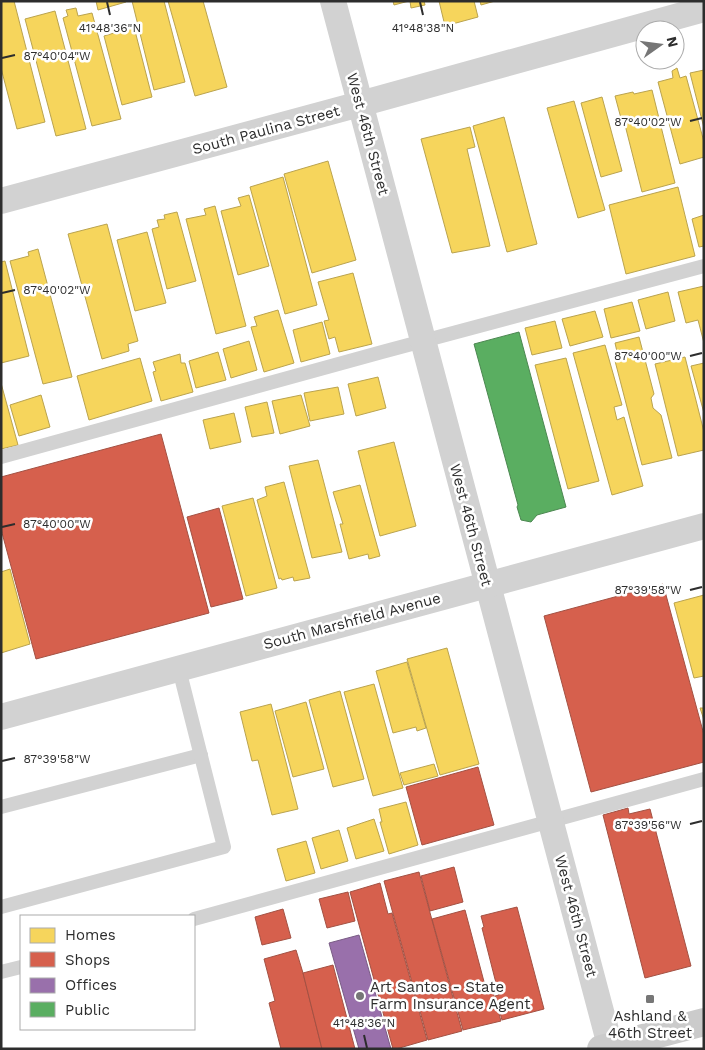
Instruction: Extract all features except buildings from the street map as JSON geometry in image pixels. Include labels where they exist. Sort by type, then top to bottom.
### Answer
[{"type":"main road","points":[[607,1048],[704,1022]]},
{"type":"street","name":"West 46th Street","points":[[332,1],[550,821],[607,1048]]},
{"type":"street","name":"South Paulina Street","points":[[1,201],[704,9]]},
{"type":"street","name":"South Marshfield Avenue","points":[[1,717],[704,526]]},
{"type":"lane","points":[[1,457],[704,266]]},
{"type":"lane","points":[[1,907],[224,847],[179,669]]},
{"type":"lane","points":[[1,808],[201,755]]},
{"type":"lane","points":[[195,919],[704,779]]},
{"type":"lane","points":[[1,972],[20,967]]},
{"type":"place","name":"Art Santos - State Farm Insurance Agent","points":[[360,996]]},
{"type":"place","name":"Ashland & 46th Street","points":[[650,999]]}]
